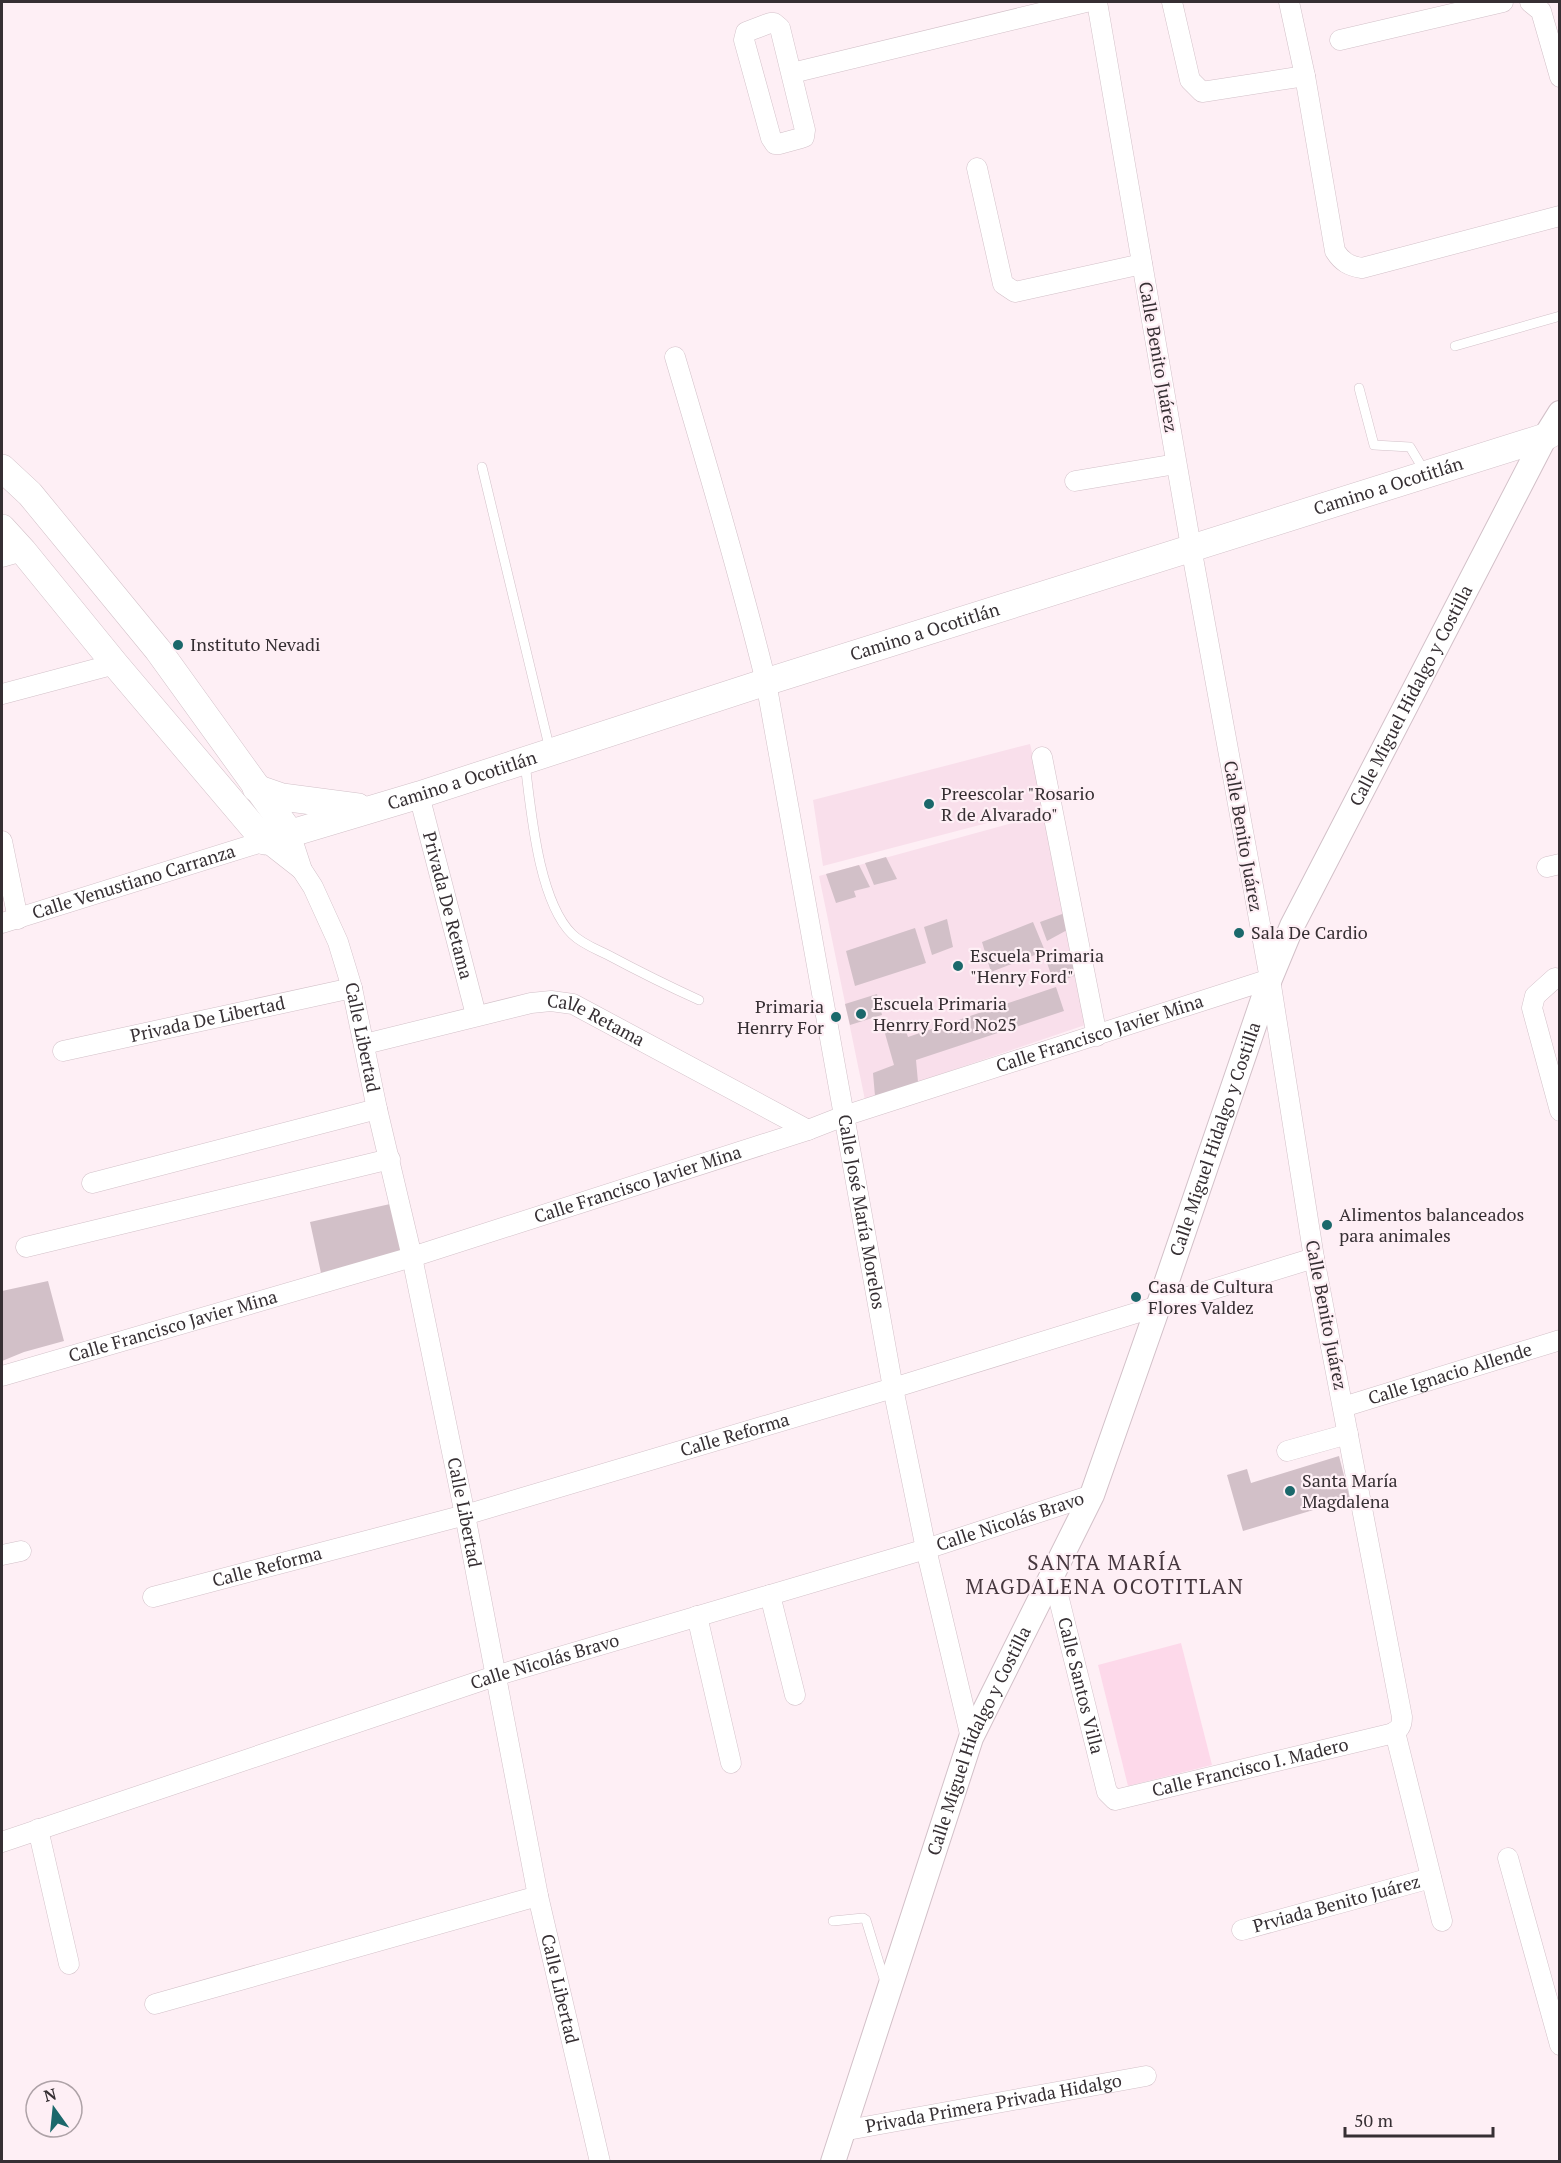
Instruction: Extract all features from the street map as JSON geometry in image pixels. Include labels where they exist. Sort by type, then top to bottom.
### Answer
[{"type":"main road","name":"Camino a Ocotitlán","points":[[277,837],[374,809],[1552,433]]},
{"type":"main road","points":[[2,468],[30,495],[158,650],[256,788],[277,837]]},
{"type":"main road","points":[[2,528],[12,554],[277,837]]},
{"type":"main road","points":[[256,788],[282,797],[374,809]]},
{"type":"street","points":[[792,73],[1086,2]]},
{"type":"street","name":"Calle Benito Juárez","points":[[1097,2],[1176,464],[1270,979],[1314,1258],[1402,1717],[1399,1730],[1392,1733]]},
{"type":"street","points":[[1172,2],[1190,80],[1202,92],[1305,76]]},
{"type":"street","points":[[1289,2],[1305,76],[1335,251],[1340,259],[1351,266],[1362,268],[1560,216]]},
{"type":"street","points":[[1340,40],[1432,9],[1503,2]]},
{"type":"street","points":[[1530,2],[1541,11],[1560,77]]},
{"type":"street","points":[[770,23],[778,25],[792,73],[806,134],[801,138],[775,144],[771,138],[744,40],[746,32],[770,23]]},
{"type":"street","points":[[977,168],[1003,284],[1015,292],[1142,264]]},
{"type":"street","name":"Calle José María Morelos","points":[[675,357],[724,523],[766,682],[893,1389],[926,1549],[971,1738]]},
{"type":"street","name":"Calle Miguel Hidalgo y Costilla","points":[[833,2162],[971,1738],[1092,1495],[1270,979],[1292,926],[1552,433],[1560,413]]},
{"type":"street","points":[[1076,481],[1176,464]]},
{"type":"street","points":[[2,694],[115,664]]},
{"type":"street","points":[[1042,757],[1097,1036]]},
{"type":"street","name":"Privada De Retama","points":[[418,795],[476,1015]]},
{"type":"street","name":"Calle Libertad","points":[[277,837],[313,887],[331,925],[352,988],[377,1109],[412,1257],[465,1515],[538,1896],[600,2162]]},
{"type":"street","name":"Calle Venustiano Carranza","points":[[10,921],[277,837]]},
{"type":"street","points":[[2,841],[10,921]]},
{"type":"street","points":[[1554,978],[1535,996],[1532,1008],[1560,1111]]},
{"type":"street","name":"Calle Francisco Javier Mina","points":[[2,1376],[412,1257],[1270,979]]},
{"type":"street","name":"Privada De Libertad","points":[[63,1051],[352,988]]},
{"type":"street","name":"Calle Retama","points":[[365,1044],[531,1003],[551,1001],[573,1004],[808,1130]]},
{"type":"street","points":[[92,1183],[377,1109]]},
{"type":"street","points":[[26,1247],[390,1159]]},
{"type":"street","name":"Calle Reforma","points":[[153,1597],[465,1515],[893,1389],[1314,1258]]},
{"type":"street","name":"Calle Ignacio Allende","points":[[1343,1407],[1560,1340]]},
{"type":"street","points":[[1287,1451],[1348,1434]]},
{"type":"street","name":"Calle Nicolás Bravo","points":[[2,1842],[495,1676],[926,1549],[1092,1495]]},
{"type":"street","name":"Calle Santos Villa","points":[[1053,1575],[1110,1797]]},
{"type":"street","points":[[770,1595],[795,1695]]},
{"type":"street","points":[[697,1617],[731,1763]]},
{"type":"street","points":[[1392,1733],[1442,1922]]},
{"type":"street","name":"Calle Francisco I. Madero","points":[[1110,1797],[1120,1800],[1392,1733]]},
{"type":"street","points":[[38,1829],[69,1964]]},
{"type":"street","points":[[1508,1858],[1560,2045]]},
{"type":"street","name":"Prviada Benito Juárez","points":[[1242,1930],[1431,1878]]},
{"type":"street","points":[[155,2004],[538,1896]]},
{"type":"street","name":"Privada Primera Privada Hidalgo","points":[[842,2132],[1146,2076]]},
{"type":"lane","points":[[1455,346],[1560,316]]},
{"type":"lane","points":[[1359,388],[1374,446],[1410,447],[1427,474]]},
{"type":"lane","points":[[482,467],[551,752]]},
{"type":"lane","points":[[524,761],[536,842],[548,888],[557,912],[572,933],[591,946],[699,1000]]},
{"type":"lane","points":[[833,1921],[863,1918],[866,1920],[888,1993]]},
{"type":"shaded area","name":"Preescolar \"Rosario R de Alvarado\"","points":[[1030,744],[1045,808],[823,866],[813,800]]},
{"type":"shaded area","name":"Escuela Primaria \"Henry Ford\"","points":[[1045,814],[1091,1023],[865,1100],[819,876]]},
{"type":"shaded area","points":[[1181,1643],[1212,1765],[1128,1786],[1098,1665]]},
{"type":"building","points":[[886,857],[897,879],[874,885],[865,863]]},
{"type":"building","points":[[859,865],[870,887],[854,891],[856,897],[836,903],[826,874]]},
{"type":"building","points":[[1065,913],[1069,929],[1047,941],[1040,922]]},
{"type":"building","points":[[947,919],[953,947],[932,955],[924,927]]},
{"type":"building","points":[[1033,922],[1045,951],[991,972],[982,942]]},
{"type":"building","points":[[915,928],[926,963],[855,986],[846,951]]},
{"type":"building","points":[[1068,952],[1077,975],[1054,983],[1046,960]]},
{"type":"building","points":[[1056,987],[1064,1011],[916,1060],[918,1082],[875,1096],[873,1073],[894,1065],[884,1030],[903,1023],[908,1037]]},
{"type":"building","points":[[877,994],[882,1015],[850,1025],[845,1004]]},
{"type":"building","points":[[399,1202],[410,1248],[321,1273],[310,1222]]},
{"type":"building","points":[[48,1281],[64,1341],[24,1352],[2,1361],[2,1291]]},
{"type":"building","name":"Santa María Magdalena","points":[[1339,1456],[1350,1499],[1243,1531],[1227,1475],[1247,1469],[1251,1483]]},
{"type":"place","name":"Instituto Nevadi","points":[[178,645]]},
{"type":"place","name":"Preescolar \"Rosario R de Alvarado\"","points":[[929,804]]},
{"type":"place","name":"Sala De Cardio","points":[[1239,933]]},
{"type":"place","name":"Escuela Primaria \"Henry Ford\"","points":[[958,966]]},
{"type":"place","name":"Escuela Primaria Henrry Ford No25","points":[[861,1014]]},
{"type":"place","name":"Primaria Henrry For","points":[[836,1017]]},
{"type":"place","name":"Alimentos balanceados para animales","points":[[1327,1225]]},
{"type":"place","name":"Casa de Cultura Flores Valdez","points":[[1136,1297]]},
{"type":"place","name":"Santa María Magdalena","points":[[1290,1491]]},
{"type":"district","name":"SANTA MARÍA MAGDALENA OCOTITLAN","points":[[1105,1575]]}]
